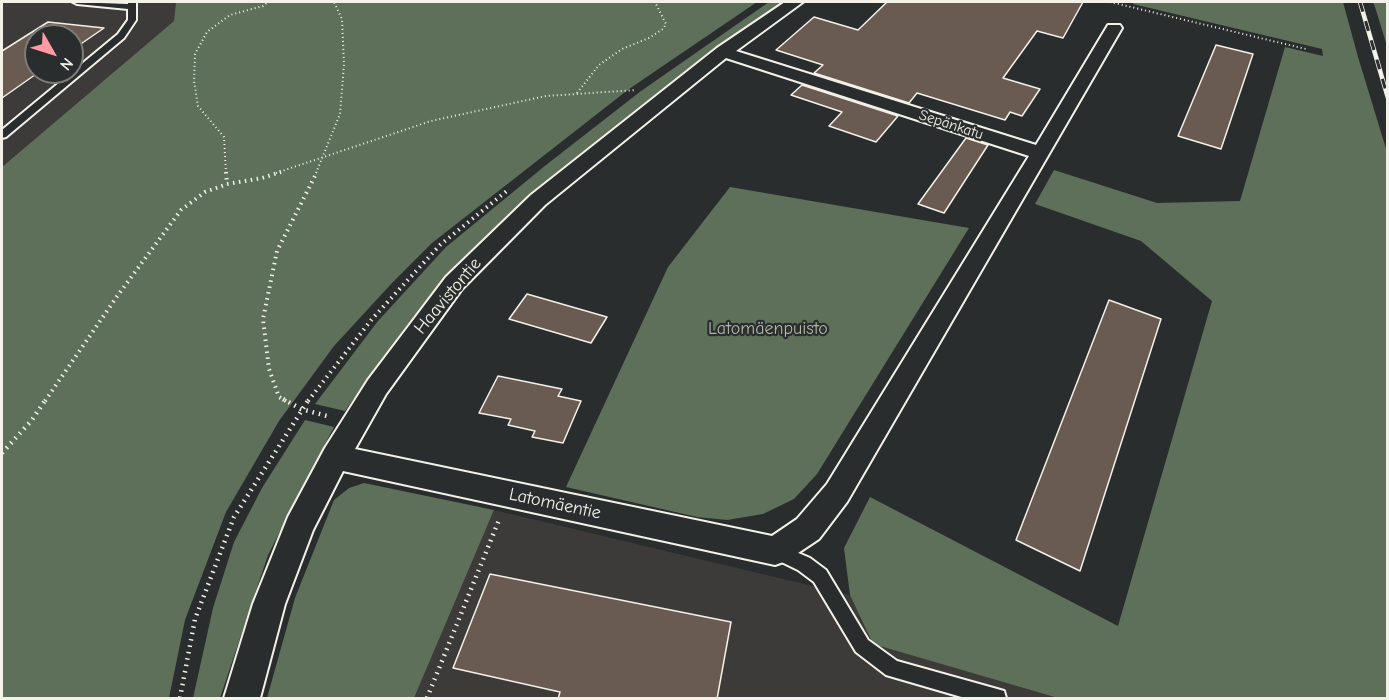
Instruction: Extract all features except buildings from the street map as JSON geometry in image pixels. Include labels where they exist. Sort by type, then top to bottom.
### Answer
[{"type":"street","name":"Haavistontie","points":[[242,699],[282,571],[299,527],[334,457],[377,387],[454,283],[538,200],[723,52],[795,2]]},
{"type":"street","points":[[775,551],[808,529],[837,493],[1114,28]]},
{"type":"street","name":"Sepänkatu","points":[[723,52],[1041,153]]},
{"type":"street","name":"Latomäentie","points":[[334,457],[775,551]]},
{"type":"lane","points":[[2,135],[121,36],[132,20],[132,4],[77,2]]},
{"type":"lane","points":[[775,551],[804,564],[820,576],[862,646],[892,669],[997,699]]},
{"type":"path","points":[[227,184],[224,137],[198,106],[194,81],[195,54],[207,32],[230,15],[263,6],[268,2]]},
{"type":"path","points":[[301,409],[279,397],[269,369],[263,319],[277,251],[324,157],[340,114],[344,64],[342,19],[334,2]]},
{"type":"path","points":[[577,94],[599,64],[622,49],[649,38],[663,29],[666,24],[655,2]]},
{"type":"path","points":[[1110,2],[1305,49]]},
{"type":"path","points":[[2,453],[32,420],[118,295],[181,210],[204,192],[227,184],[262,178],[431,121],[546,96],[637,90]]},
{"type":"path","points":[[427,699],[510,495]]},
{"type":"shaded area","points":[[2,2],[176,2],[174,21],[2,167]]},
{"type":"shaded area","points":[[494,510],[850,595],[874,644],[1058,698],[414,698]]},
{"type":"green space","points":[[176,2],[757,2],[629,89],[432,243],[334,346],[279,421],[226,512],[185,620],[169,698],[2,698],[2,167],[174,21]]},
{"type":"green space","points":[[769,2],[784,2],[715,49],[530,198],[483,240],[442,281],[345,411],[315,404],[378,321],[446,247],[641,91]]},
{"type":"green space","points":[[1134,2],[1343,2],[1387,152],[1387,698],[1058,698],[873,644],[850,595],[844,548],[870,497],[1118,626],[1212,301],[1141,241],[1035,204],[1054,170],[1157,203],[1240,201],[1285,47],[1323,56],[1322,49],[1133,4]]},
{"type":"green space","points":[[1373,2],[1387,2],[1387,46],[1375,7]]},
{"type":"green space","name":"Latomäenpuisto","points":[[730,187],[969,228],[817,474],[794,499],[763,514],[727,520],[697,517],[566,487],[668,267]]},
{"type":"green space","points":[[305,420],[334,427],[268,555],[220,698],[193,698],[213,608],[234,542],[262,488]]},
{"type":"green space","points":[[364,483],[494,510],[414,698],[267,698],[295,598],[334,500],[349,488]]},
{"type":"railway","points":[[1360,2],[1388,98]]}]
